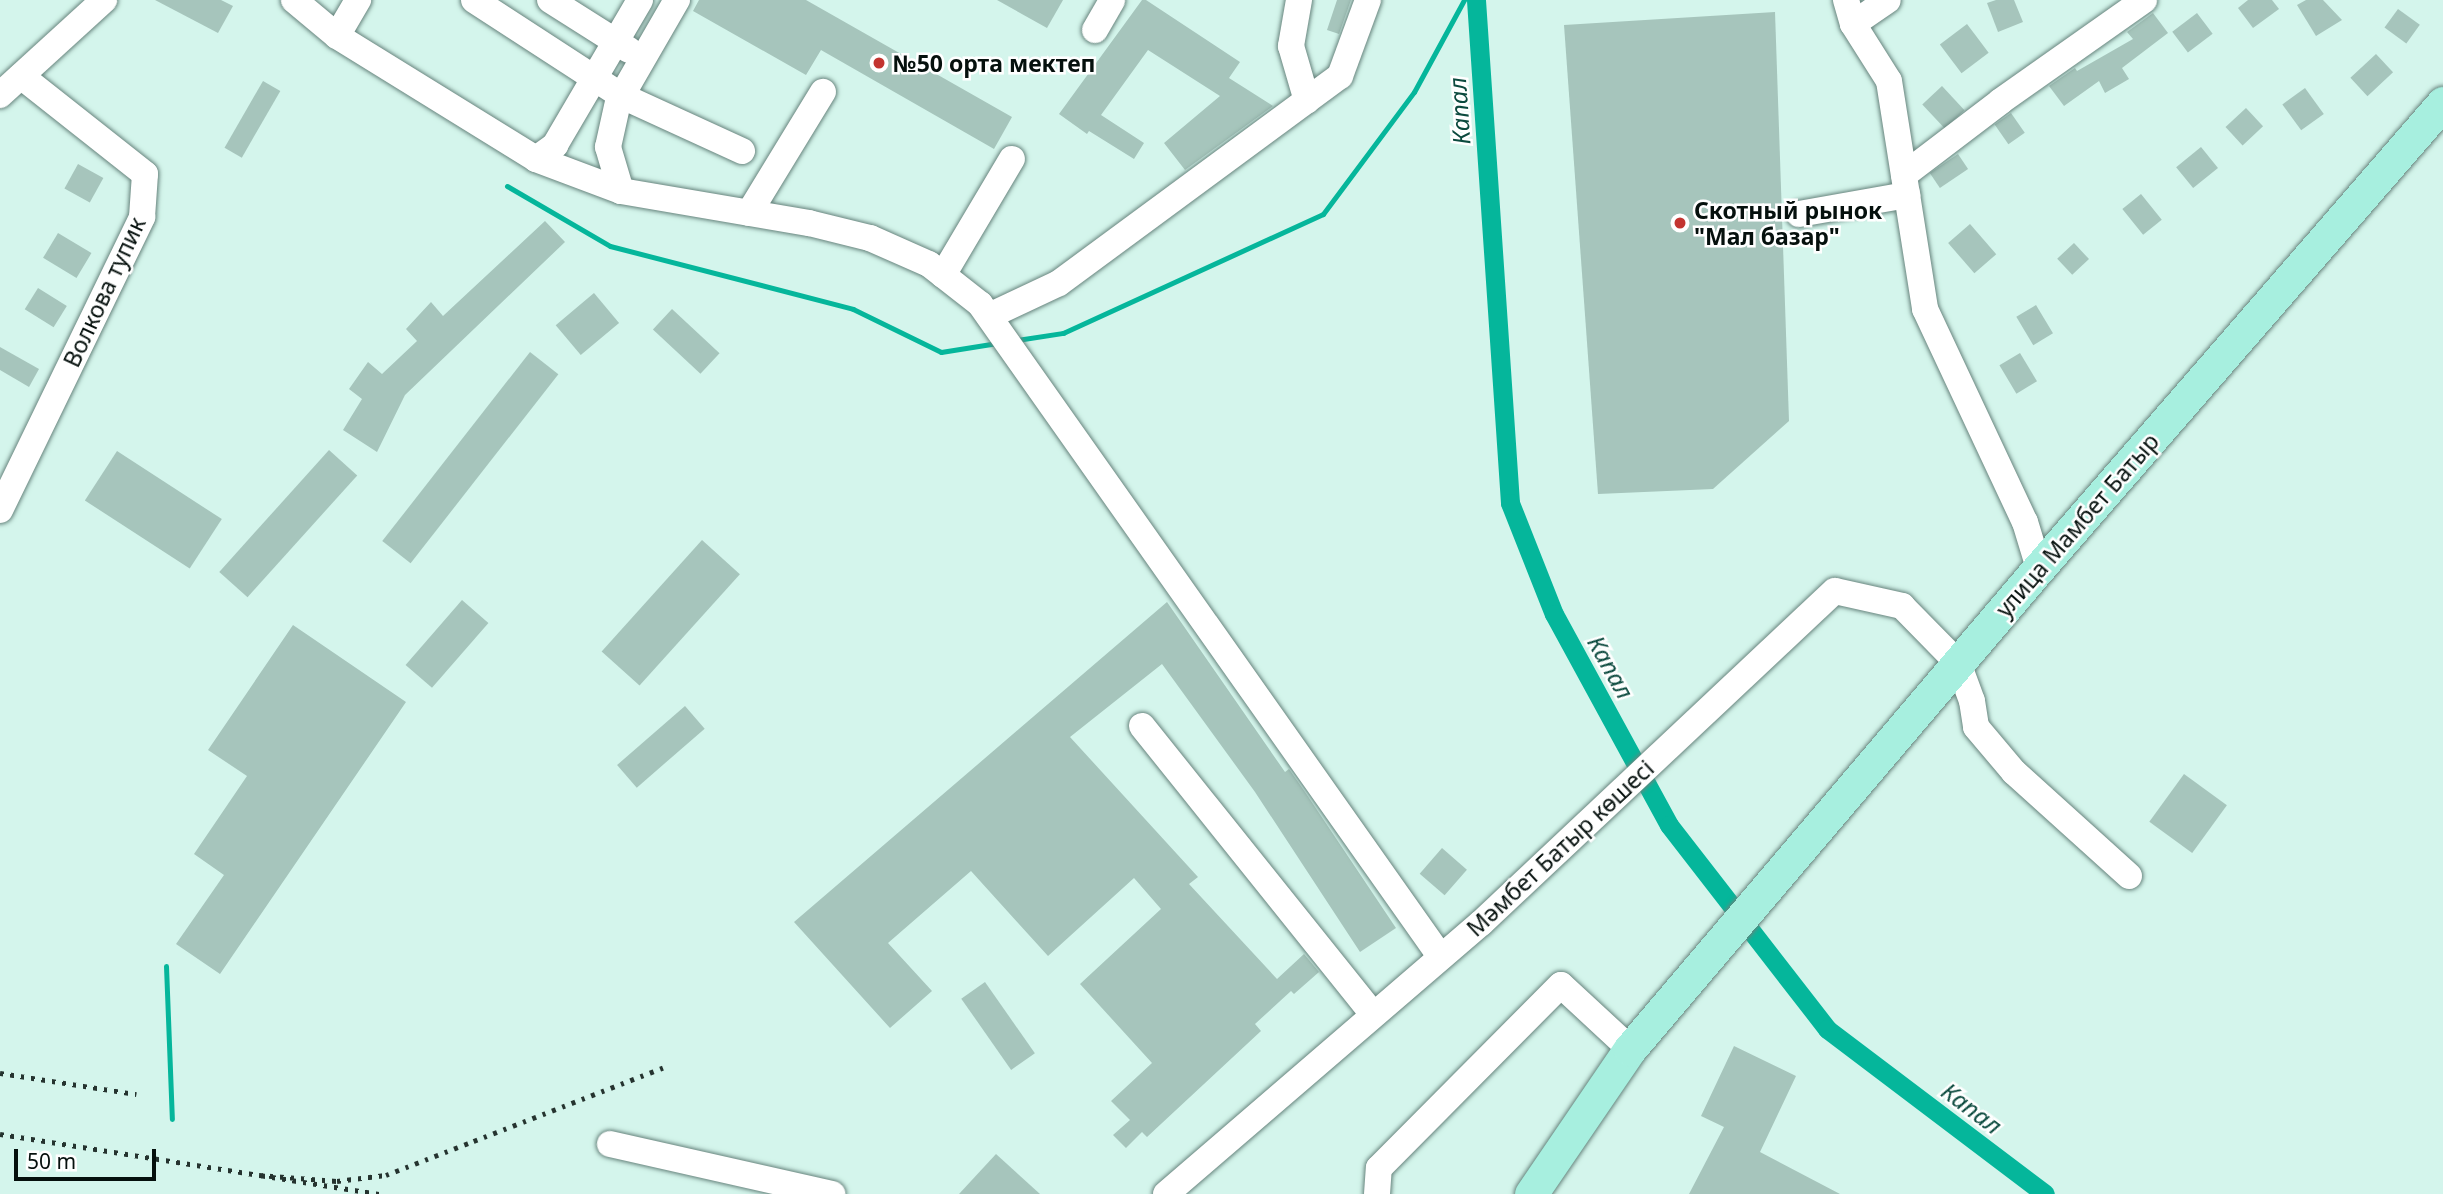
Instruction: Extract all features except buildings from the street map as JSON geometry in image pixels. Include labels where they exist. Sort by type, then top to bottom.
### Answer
[{"type":"main road","name":"улица Мамбет Батыр","points":[[1630,1049],[2039,568],[2443,103]]},
{"type":"main road","points":[[1531,1194],[1630,1049]]},
{"type":"street","points":[[0,95],[104,0]]},
{"type":"street","points":[[294,0],[337,36],[537,159],[621,191],[809,223],[870,239],[929,264],[980,304],[1440,956]]},
{"type":"street","points":[[337,36],[358,0]]},
{"type":"street","points":[[474,0],[622,96],[742,151]]},
{"type":"street","points":[[550,0],[642,59]]},
{"type":"street","points":[[537,159],[555,145],[640,0]]},
{"type":"street","points":[[621,191],[608,148],[622,96],[677,0]]},
{"type":"street","points":[[1095,30],[1112,0]]},
{"type":"street","points":[[1299,0],[1291,46],[1307,101]]},
{"type":"street","points":[[1001,333],[1059,283],[1340,76],[1368,0]]},
{"type":"street","points":[[1888,0],[1849,12],[1889,81],[1925,309],[2025,522],[2039,568]]},
{"type":"street","points":[[1799,214],[1906,185],[2144,0]]},
{"type":"street","name":"Волкова тупик","points":[[0,510],[142,218],[145,174],[21,76]]},
{"type":"street","points":[[750,213],[823,92]]},
{"type":"street","points":[[943,275],[1012,159]]},
{"type":"street","name":"Мәмбет Батыр көшесі","points":[[1166,1194],[1481,923],[1835,591],[1902,606],[1958,663]]},
{"type":"street","points":[[1958,663],[1972,701],[1976,727],[2014,772],[2129,876]]},
{"type":"street","points":[[1143,726],[1373,1014]]},
{"type":"street","points":[[1377,1194],[1379,1168],[1561,985],[1630,1049]]},
{"type":"street","points":[[610,1144],[832,1194]]},
{"type":"waterway","points":[[1017,340],[1063,333],[1323,214],[1414,92],[1464,0]]},
{"type":"waterway","name":"Капал","points":[[1476,0],[1510,503],[1554,614],[1669,825],[1827,1029],[2045,1194]]},
{"type":"waterway","points":[[507,186],[610,246],[853,309],[941,352],[997,343]]},
{"type":"waterway","points":[[166,966],[172,1119]]},
{"type":"railway","points":[[379,1194],[259,1175],[337,1181],[386,1175],[669,1065]]},
{"type":"railway","points":[[0,1073],[136,1094]]},
{"type":"railway","points":[[0,1134],[259,1175]]},
{"type":"place","name":"№50 орта мектеп","points":[[879,63]]},
{"type":"place","name":"Скотный рынок \"Мал базар\"","points":[[1680,223]]}]
